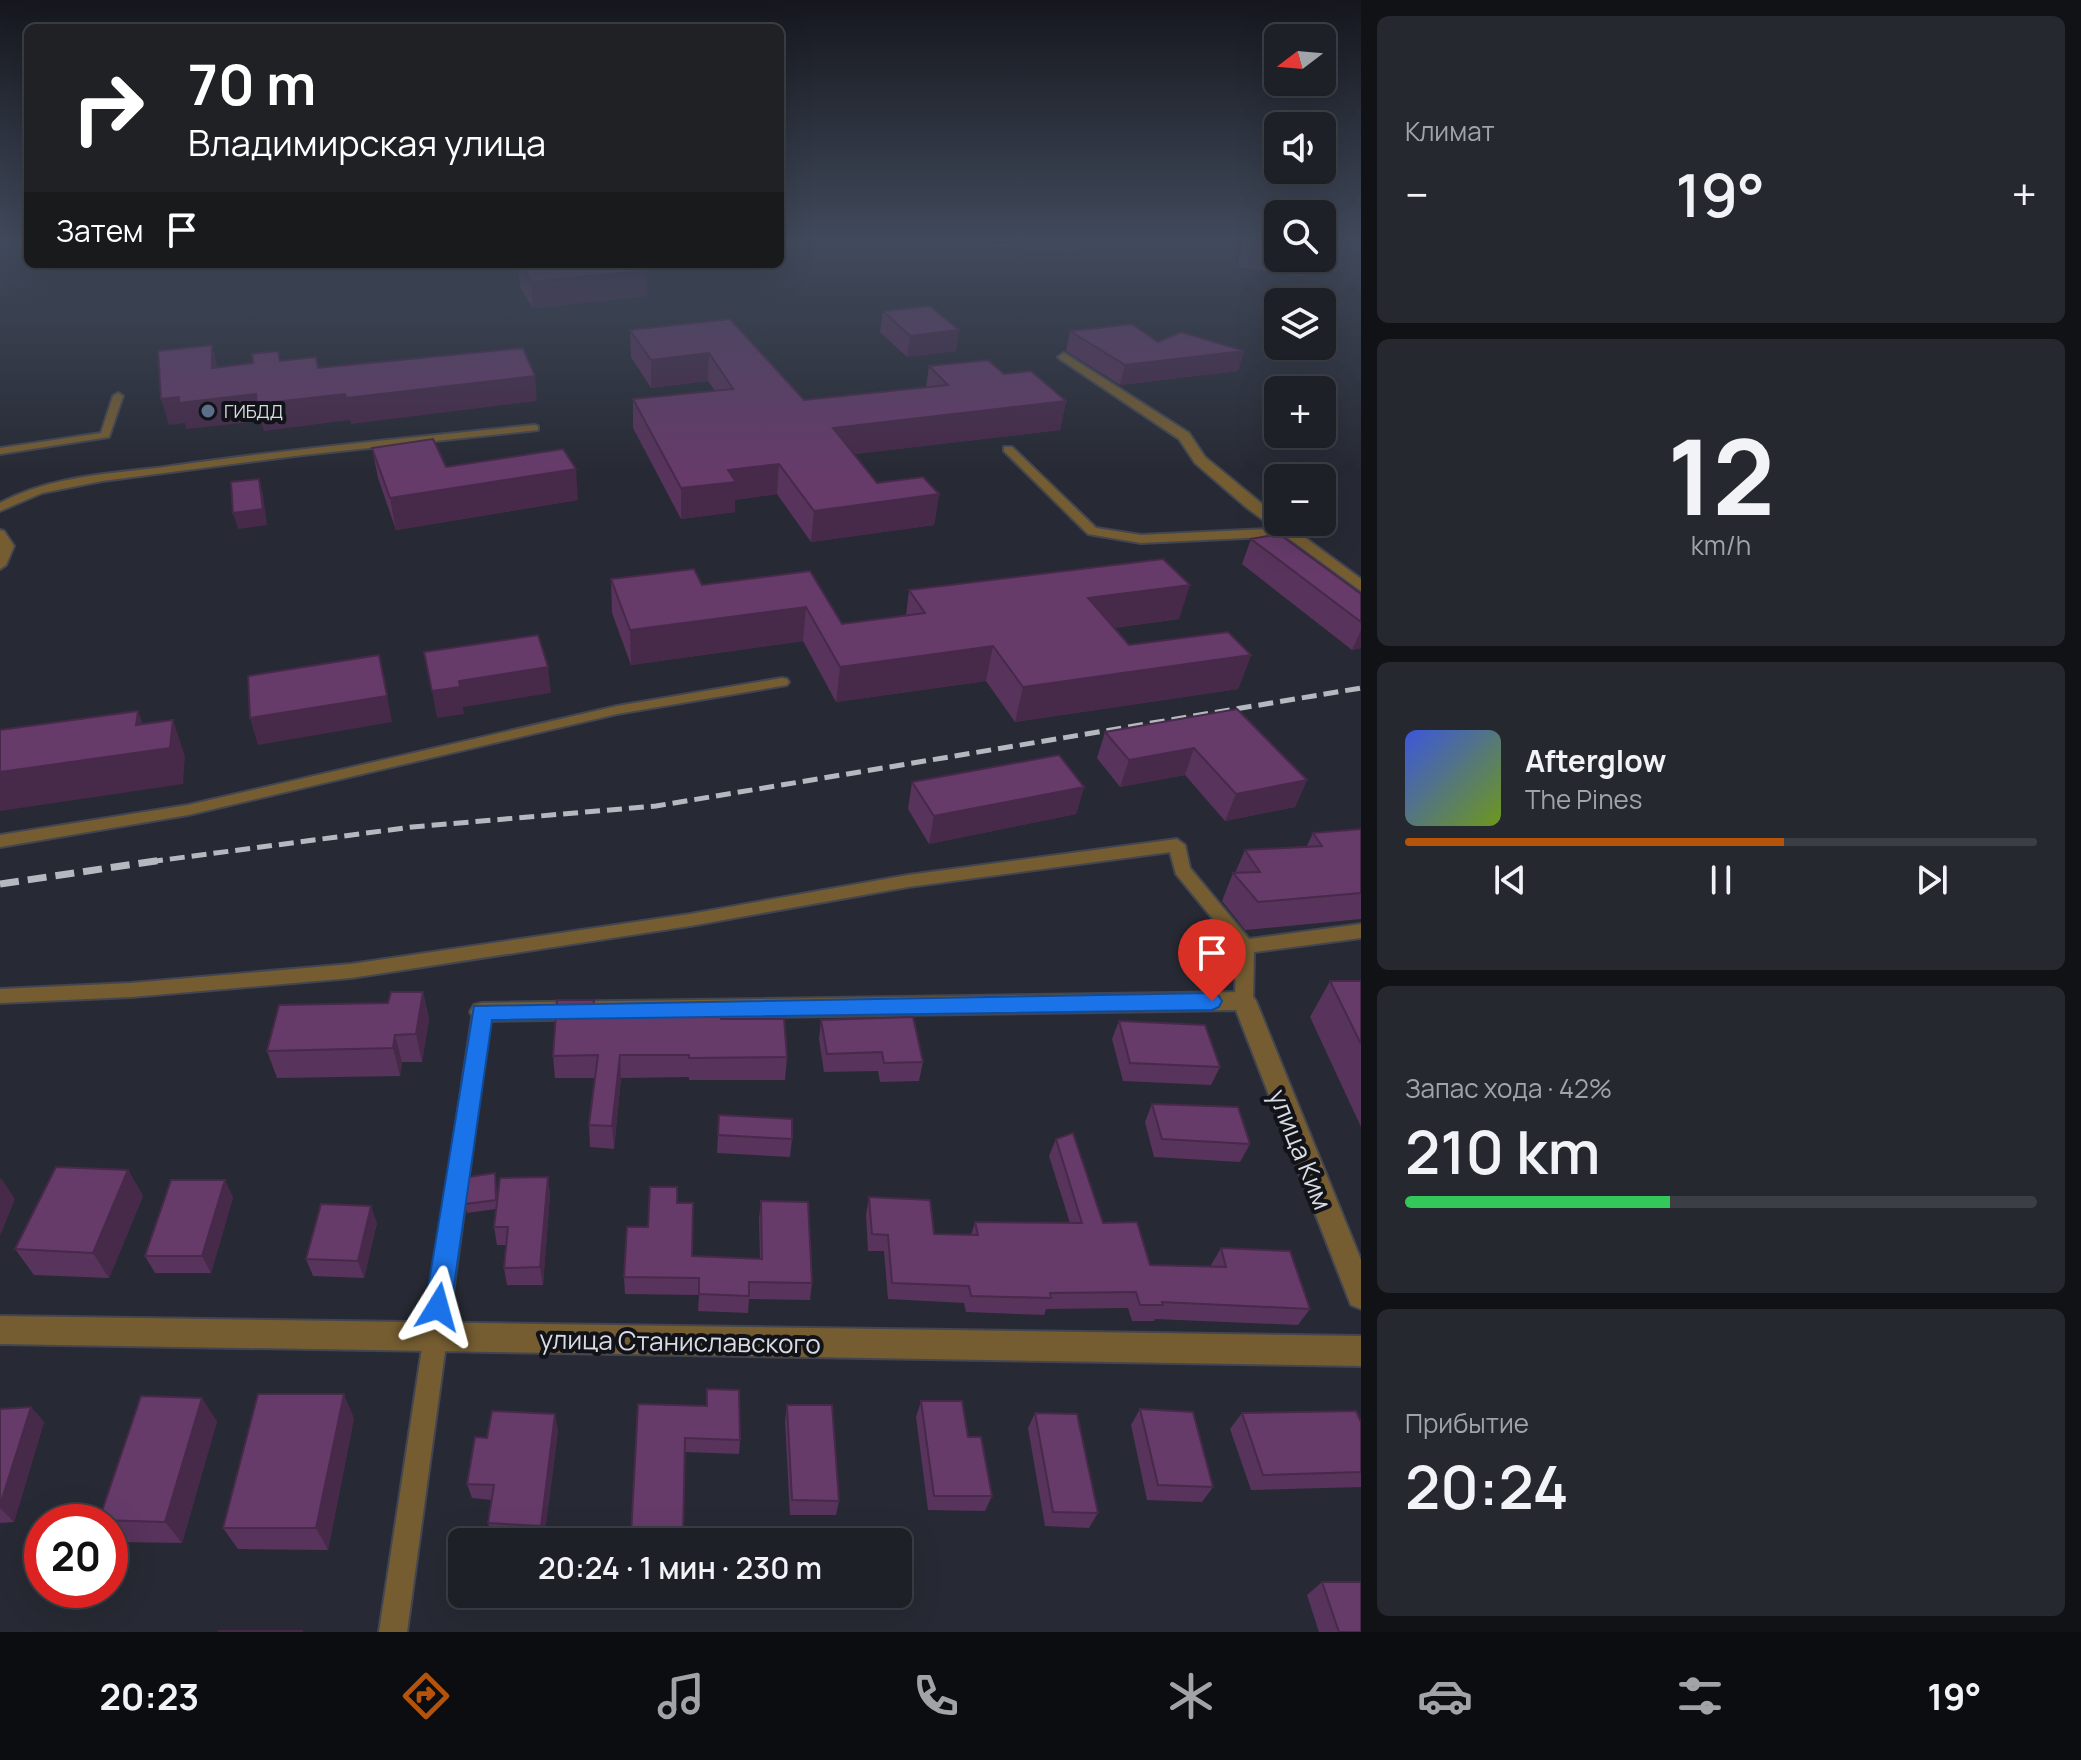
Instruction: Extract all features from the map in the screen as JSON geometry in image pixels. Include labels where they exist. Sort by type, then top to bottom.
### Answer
[{"type":"street","points":[[1064,357],[1184,436],[1200,460],[1264,512]]},
{"type":"street","points":[[1294,536],[1361,586]]},
{"type":"street","points":[[482,1012],[1244,1001]]},
{"type":"street","name":"улица Ким","points":[[1244,1001],[1361,1295]]},
{"type":"street","name":"улица Станиславского","points":[[0,1330],[1361,1351]]},
{"type":"lane","points":[[0,451],[105,435],[118,396]]},
{"type":"lane","points":[[0,508],[31,492],[104,478],[281,453],[534,428]]},
{"type":"lane","points":[[1008,449],[1092,531],[1141,539],[1264,533]]},
{"type":"lane","points":[[0,534],[8,546],[0,565]]},
{"type":"lane","points":[[0,841],[188,810],[617,710],[782,682]]},
{"type":"lane","points":[[0,996],[131,990],[365,969],[690,920],[908,881],[1177,845],[1182,870],[1245,946],[1244,1001]]},
{"type":"lane","points":[[1245,946],[1361,931]]},
{"type":"lane","points":[[393,1632],[482,1012]]},
{"type":"building","points":[[730,319],[804,400],[948,385],[929,366],[988,360],[1004,374],[1031,371],[1066,401],[833,428],[877,483],[923,477],[939,494],[814,511],[779,464],[728,470],[736,482],[681,488],[633,399],[733,389],[709,353],[651,360],[630,330]]},
{"type":"building","points":[[892,319],[946,319],[959,330],[910,336]]},
{"type":"building","points":[[1132,324],[1158,342],[1181,332],[1244,351],[1125,365],[1070,331]]},
{"type":"building","points":[[212,345],[212,368],[253,363],[252,354],[278,351],[280,361],[316,357],[318,368],[523,348],[535,376],[346,398],[345,394],[257,404],[256,394],[179,403],[179,397],[161,399],[158,351]]},
{"type":"building","points":[[433,439],[446,467],[563,449],[576,469],[390,498],[372,448]]},
{"type":"building","points":[[259,479],[263,509],[233,513],[231,482]]},
{"type":"building","points":[[1282,536],[1361,594],[1361,622],[1251,539]]},
{"type":"building","points":[[1163,559],[1190,585],[1088,598],[1129,645],[1228,632],[1251,655],[1023,687],[993,646],[840,667],[806,607],[630,630],[611,579],[694,569],[702,585],[810,571],[842,624],[925,613],[909,590]]},
{"type":"building","points":[[538,635],[548,667],[459,681],[460,687],[432,691],[424,652]]},
{"type":"building","points":[[379,655],[387,696],[250,718],[248,676]]},
{"type":"building","points":[[1237,709],[1307,780],[1236,794],[1194,748],[1129,760],[1105,732]]},
{"type":"building","points":[[138,711],[136,725],[173,720],[170,748],[0,772],[0,730]]},
{"type":"building","points":[[1059,755],[1084,787],[934,816],[912,782]]},
{"type":"building","points":[[1361,829],[1361,893],[1258,902],[1233,873],[1260,872],[1245,850],[1322,846],[1313,833]]},
{"type":"building","points":[[1330,981],[1361,981],[1361,1044]]},
{"type":"building","points":[[391,992],[423,992],[416,1034],[395,1035],[393,1048],[267,1051],[279,1005],[388,1003]]},
{"type":"building","points":[[557,1000],[594,1000],[593,1011],[688,1010],[688,1005],[720,1005],[721,1019],[784,1019],[787,1057],[620,1055],[612,1126],[589,1125],[598,1055],[553,1056]]},
{"type":"building","points":[[913,1017],[923,1062],[884,1063],[882,1052],[827,1054],[821,1020]]},
{"type":"building","points":[[1119,1021],[1205,1025],[1220,1067],[1130,1063]]},
{"type":"building","points":[[1152,1104],[1238,1107],[1250,1144],[1162,1139]]},
{"type":"building","points":[[719,1115],[792,1119],[792,1139],[718,1135]]},
{"type":"building","points":[[1073,1133],[1103,1223],[1137,1222],[1150,1265],[1226,1267],[1221,1248],[1290,1251],[1310,1309],[1162,1302],[1163,1305],[1140,1305],[1136,1292],[1050,1293],[1051,1298],[971,1296],[969,1286],[892,1283],[888,1235],[872,1234],[869,1197],[930,1200],[934,1234],[978,1235],[975,1222],[1082,1223],[1056,1139]]},
{"type":"building","points":[[56,1167],[128,1170],[93,1253],[15,1249]]},
{"type":"building","points":[[495,1173],[496,1200],[465,1204],[469,1177]]},
{"type":"building","points":[[548,1177],[540,1267],[504,1268],[508,1227],[494,1227],[500,1178]]},
{"type":"building","points":[[171,1180],[225,1180],[202,1256],[145,1256]]},
{"type":"building","points":[[650,1187],[677,1187],[677,1203],[693,1203],[692,1256],[762,1259],[761,1201],[808,1202],[812,1283],[749,1282],[749,1296],[699,1294],[699,1278],[624,1277],[627,1227],[648,1227]]},
{"type":"building","points":[[321,1204],[371,1206],[358,1261],[306,1259]]},
{"type":"building","points":[[707,1389],[739,1390],[740,1440],[685,1438],[683,1528],[631,1528],[638,1404],[707,1406]]},
{"type":"building","points":[[258,1394],[344,1394],[316,1528],[223,1528]]},
{"type":"building","points":[[141,1396],[202,1398],[165,1522],[128,1521],[128,1504],[104,1504]]},
{"type":"building","points":[[921,1401],[962,1401],[968,1437],[981,1437],[992,1496],[934,1496]]},
{"type":"building","points":[[787,1405],[832,1405],[839,1501],[792,1500]]},
{"type":"building","points":[[31,1407],[0,1505],[0,1409]]},
{"type":"building","points":[[1140,1409],[1193,1412],[1213,1487],[1158,1485]]},
{"type":"building","points":[[492,1411],[555,1414],[541,1526],[488,1523],[494,1485],[467,1484],[475,1437],[487,1438]]},
{"type":"building","points":[[1356,1411],[1361,1422],[1361,1472],[1263,1475],[1242,1413]]},
{"type":"building","points":[[1035,1413],[1077,1414],[1098,1513],[1053,1512]]},
{"type":"building","points":[[1322,1582],[1361,1582],[1361,1632],[1339,1632]]},
{"type":"building","points":[[218,1631],[302,1631],[302,1632]]},
{"type":"railway","points":[[153,861],[412,827],[656,806],[1361,688]]},
{"type":"railway","points":[[153,861],[162,860]]},
{"type":"railway","points":[[0,884],[153,861]]},
{"type":"railway","points":[[148,862],[153,861]]},
{"type":"place","name":"ГИБДД","points":[[208,411]]},
{"type":"route","points":[[438,1307],[482,1012],[1212,1001]]}]
